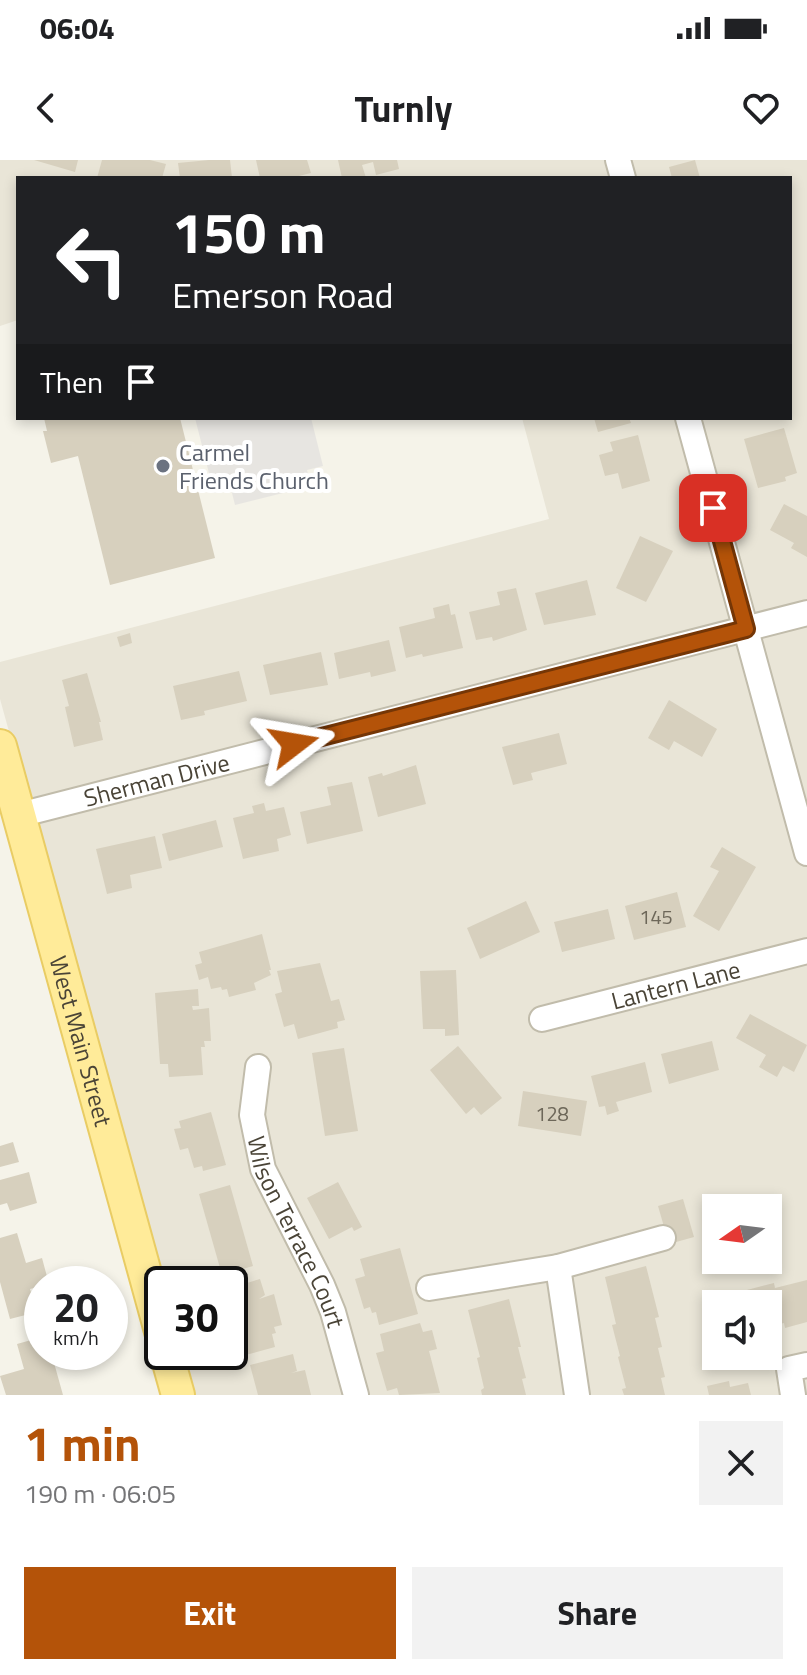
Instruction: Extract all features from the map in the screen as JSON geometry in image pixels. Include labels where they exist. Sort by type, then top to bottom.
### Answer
[{"type":"main road","name":"West Main Street","points":[[0,746],[144,1270]]},
{"type":"main road","points":[[171,1370],[178,1395]]},
{"type":"street","points":[[689,420],[807,853]]},
{"type":"street","name":"Sherman Drive","points":[[19,815],[807,613]]},
{"type":"street","name":"Lantern Lane","points":[[542,1019],[807,951]]},
{"type":"street","name":"Wilson Terrace Court","points":[[258,1067],[252,1115],[263,1169],[328,1299],[356,1395]]},
{"type":"street","points":[[429,1288],[558,1267],[663,1238]]},
{"type":"street","points":[[558,1267],[577,1395]]},
{"type":"street","points":[[793,1395],[789,1369],[807,1365]]},
{"type":"shaded area","points":[[0,160],[807,160],[807,1395],[188,1395],[181,1370],[248,1370],[248,1266],[157,1266],[0,699],[0,662],[549,519],[523,420],[792,420],[792,176],[16,176],[16,321],[0,326]]},
{"type":"shaded area","points":[[196,420],[312,420],[323,466],[307,470],[311,486],[235,505],[231,489],[214,493]]},
{"type":"building","points":[[34,160],[78,160],[75,172]]},
{"type":"building","points":[[102,160],[150,160],[166,164],[163,176],[98,176]]},
{"type":"building","points":[[230,160],[232,176],[180,176],[178,163]]},
{"type":"building","points":[[256,160],[307,160],[311,173],[299,176],[260,176]]},
{"type":"building","points":[[338,160],[397,160],[399,169],[376,175],[373,162],[362,165],[365,176],[342,176]]},
{"type":"building","points":[[695,160],[699,176],[671,176],[669,167]]},
{"type":"building","points":[[44,420],[180,420],[215,558],[110,585],[78,456],[51,463],[43,431],[47,431]]},
{"type":"building","points":[[595,420],[630,420],[631,423],[598,432]]},
{"type":"building","points":[[784,428],[797,473],[785,477],[786,481],[758,488],[744,439]]},
{"type":"building","points":[[638,435],[650,481],[622,489],[618,473],[605,476],[599,455],[613,451],[610,442]]},
{"type":"building","points":[[784,504],[807,516],[807,557],[791,548],[794,543],[770,530]]},
{"type":"building","points":[[640,536],[673,551],[646,602],[616,588]]},
{"type":"building","points":[[587,580],[596,615],[544,625],[535,593]]},
{"type":"building","points":[[516,588],[527,630],[493,641],[492,637],[476,640],[469,612],[500,605],[497,592]]},
{"type":"building","points":[[449,604],[451,615],[455,614],[463,648],[406,658],[399,627],[435,618],[433,608]]},
{"type":"building","points":[[130,633],[132,643],[120,647],[117,637]]},
{"type":"building","points":[[389,640],[396,671],[371,677],[370,672],[339,679],[334,653]]},
{"type":"building","points":[[321,652],[328,685],[270,695],[263,665]]},
{"type":"building","points":[[239,671],[247,701],[181,720],[173,686]]},
{"type":"building","points":[[87,673],[103,740],[74,747],[62,680]]},
{"type":"building","points":[[669,700],[717,729],[702,757],[674,741],[669,750],[648,738]]},
{"type":"building","points":[[559,733],[567,764],[531,773],[533,780],[513,785],[502,747]]},
{"type":"building","points":[[416,765],[426,804],[378,817],[368,777],[382,773],[383,776]]},
{"type":"building","points":[[352,782],[363,831],[307,844],[300,812],[331,805],[327,787]]},
{"type":"building","points":[[264,803],[266,811],[284,807],[291,835],[277,839],[279,851],[243,859],[233,818],[254,813],[252,806]]},
{"type":"building","points":[[216,820],[223,847],[169,861],[162,834]]},
{"type":"building","points":[[155,836],[162,868],[130,875],[132,888],[107,894],[96,849]]},
{"type":"building","points":[[722,847],[756,867],[719,931],[693,916],[719,871],[710,867]]},
{"type":"building","points":[[677,892],[686,927],[634,940],[625,906]]},
{"type":"building","points":[[526,901],[540,932],[480,959],[467,928]]},
{"type":"building","points":[[608,909],[615,939],[562,952],[554,922]]},
{"type":"building","points":[[262,934],[271,975],[254,983],[256,990],[229,997],[227,989],[211,989],[208,977],[199,980],[195,965],[202,963],[199,952]]},
{"type":"building","points":[[320,963],[331,1001],[339,999],[345,1020],[337,1022],[338,1028],[298,1039],[294,1024],[284,1027],[275,994],[282,992],[277,971]]},
{"type":"building","points":[[456,970],[459,1035],[445,1036],[445,1029],[423,1029],[420,971]]},
{"type":"building","points":[[198,989],[199,1006],[192,1006],[193,1010],[209,1008],[211,1041],[204,1041],[205,1047],[201,1047],[203,1075],[169,1077],[168,1064],[160,1064],[155,993]]},
{"type":"building","points":[[750,1014],[807,1045],[794,1072],[783,1066],[777,1077],[759,1067],[766,1055],[736,1038]]},
{"type":"building","points":[[712,1041],[719,1070],[669,1084],[661,1054]]},
{"type":"building","points":[[458,1046],[502,1098],[481,1115],[474,1107],[466,1114],[430,1070]]},
{"type":"building","points":[[344,1048],[358,1131],[325,1136],[312,1053]]},
{"type":"building","points":[[645,1062],[652,1092],[616,1102],[619,1111],[607,1115],[605,1106],[599,1107],[591,1076]]},
{"type":"building","points":[[523,1091],[587,1101],[581,1136],[518,1126]]},
{"type":"building","points":[[211,1112],[226,1165],[203,1171],[202,1166],[194,1168],[188,1148],[180,1150],[174,1129],[181,1128],[179,1121]]},
{"type":"building","points":[[13,1142],[19,1162],[0,1167],[0,1146]]},
{"type":"building","points":[[29,1172],[37,1203],[10,1211],[7,1203],[0,1205],[0,1180]]},
{"type":"building","points":[[338,1182],[362,1227],[354,1231],[352,1227],[329,1239],[307,1198]]},
{"type":"building","points":[[230,1185],[253,1266],[219,1266],[199,1194]]},
{"type":"building","points":[[683,1199],[694,1237],[669,1244],[658,1206]]},
{"type":"building","points":[[17,1233],[26,1263],[42,1258],[44,1266],[24,1266],[24,1315],[10,1319],[0,1282],[0,1238]]},
{"type":"building","points":[[400,1248],[418,1314],[379,1325],[376,1312],[372,1313],[370,1307],[364,1309],[355,1279],[365,1276],[360,1259]]},
{"type":"building","points":[[646,1266],[659,1317],[655,1318],[662,1347],[658,1348],[665,1377],[661,1378],[665,1395],[624,1395],[622,1389],[626,1388],[612,1325],[616,1324],[605,1277]]},
{"type":"building","points":[[260,1279],[265,1295],[259,1299],[274,1294],[282,1325],[274,1327],[275,1347],[248,1354],[248,1283]]},
{"type":"building","points":[[807,1280],[807,1322],[785,1328],[782,1324],[782,1290],[747,1290],[774,1283],[775,1288]]},
{"type":"building","points":[[509,1299],[521,1347],[518,1347],[526,1378],[522,1379],[526,1395],[482,1395],[484,1388],[477,1358],[480,1357],[468,1310]]},
{"type":"building","points":[[420,1323],[423,1332],[432,1330],[437,1349],[429,1351],[440,1393],[399,1395],[397,1388],[387,1391],[376,1353],[384,1351],[380,1334]]},
{"type":"building","points":[[24,1342],[24,1369],[17,1344]]},
{"type":"building","points":[[293,1354],[297,1371],[291,1373],[305,1370],[311,1395],[258,1395],[250,1365]]},
{"type":"building","points":[[24,1369],[56,1370],[63,1395],[6,1395],[0,1376]]},
{"type":"building","points":[[729,1381],[730,1387],[748,1383],[751,1395],[709,1395],[707,1386]]},
{"type":"place","name":"Carmel Friends Church","points":[[163,466]]},
{"type":"route","points":[[294,744],[746,629],[713,508]]}]
